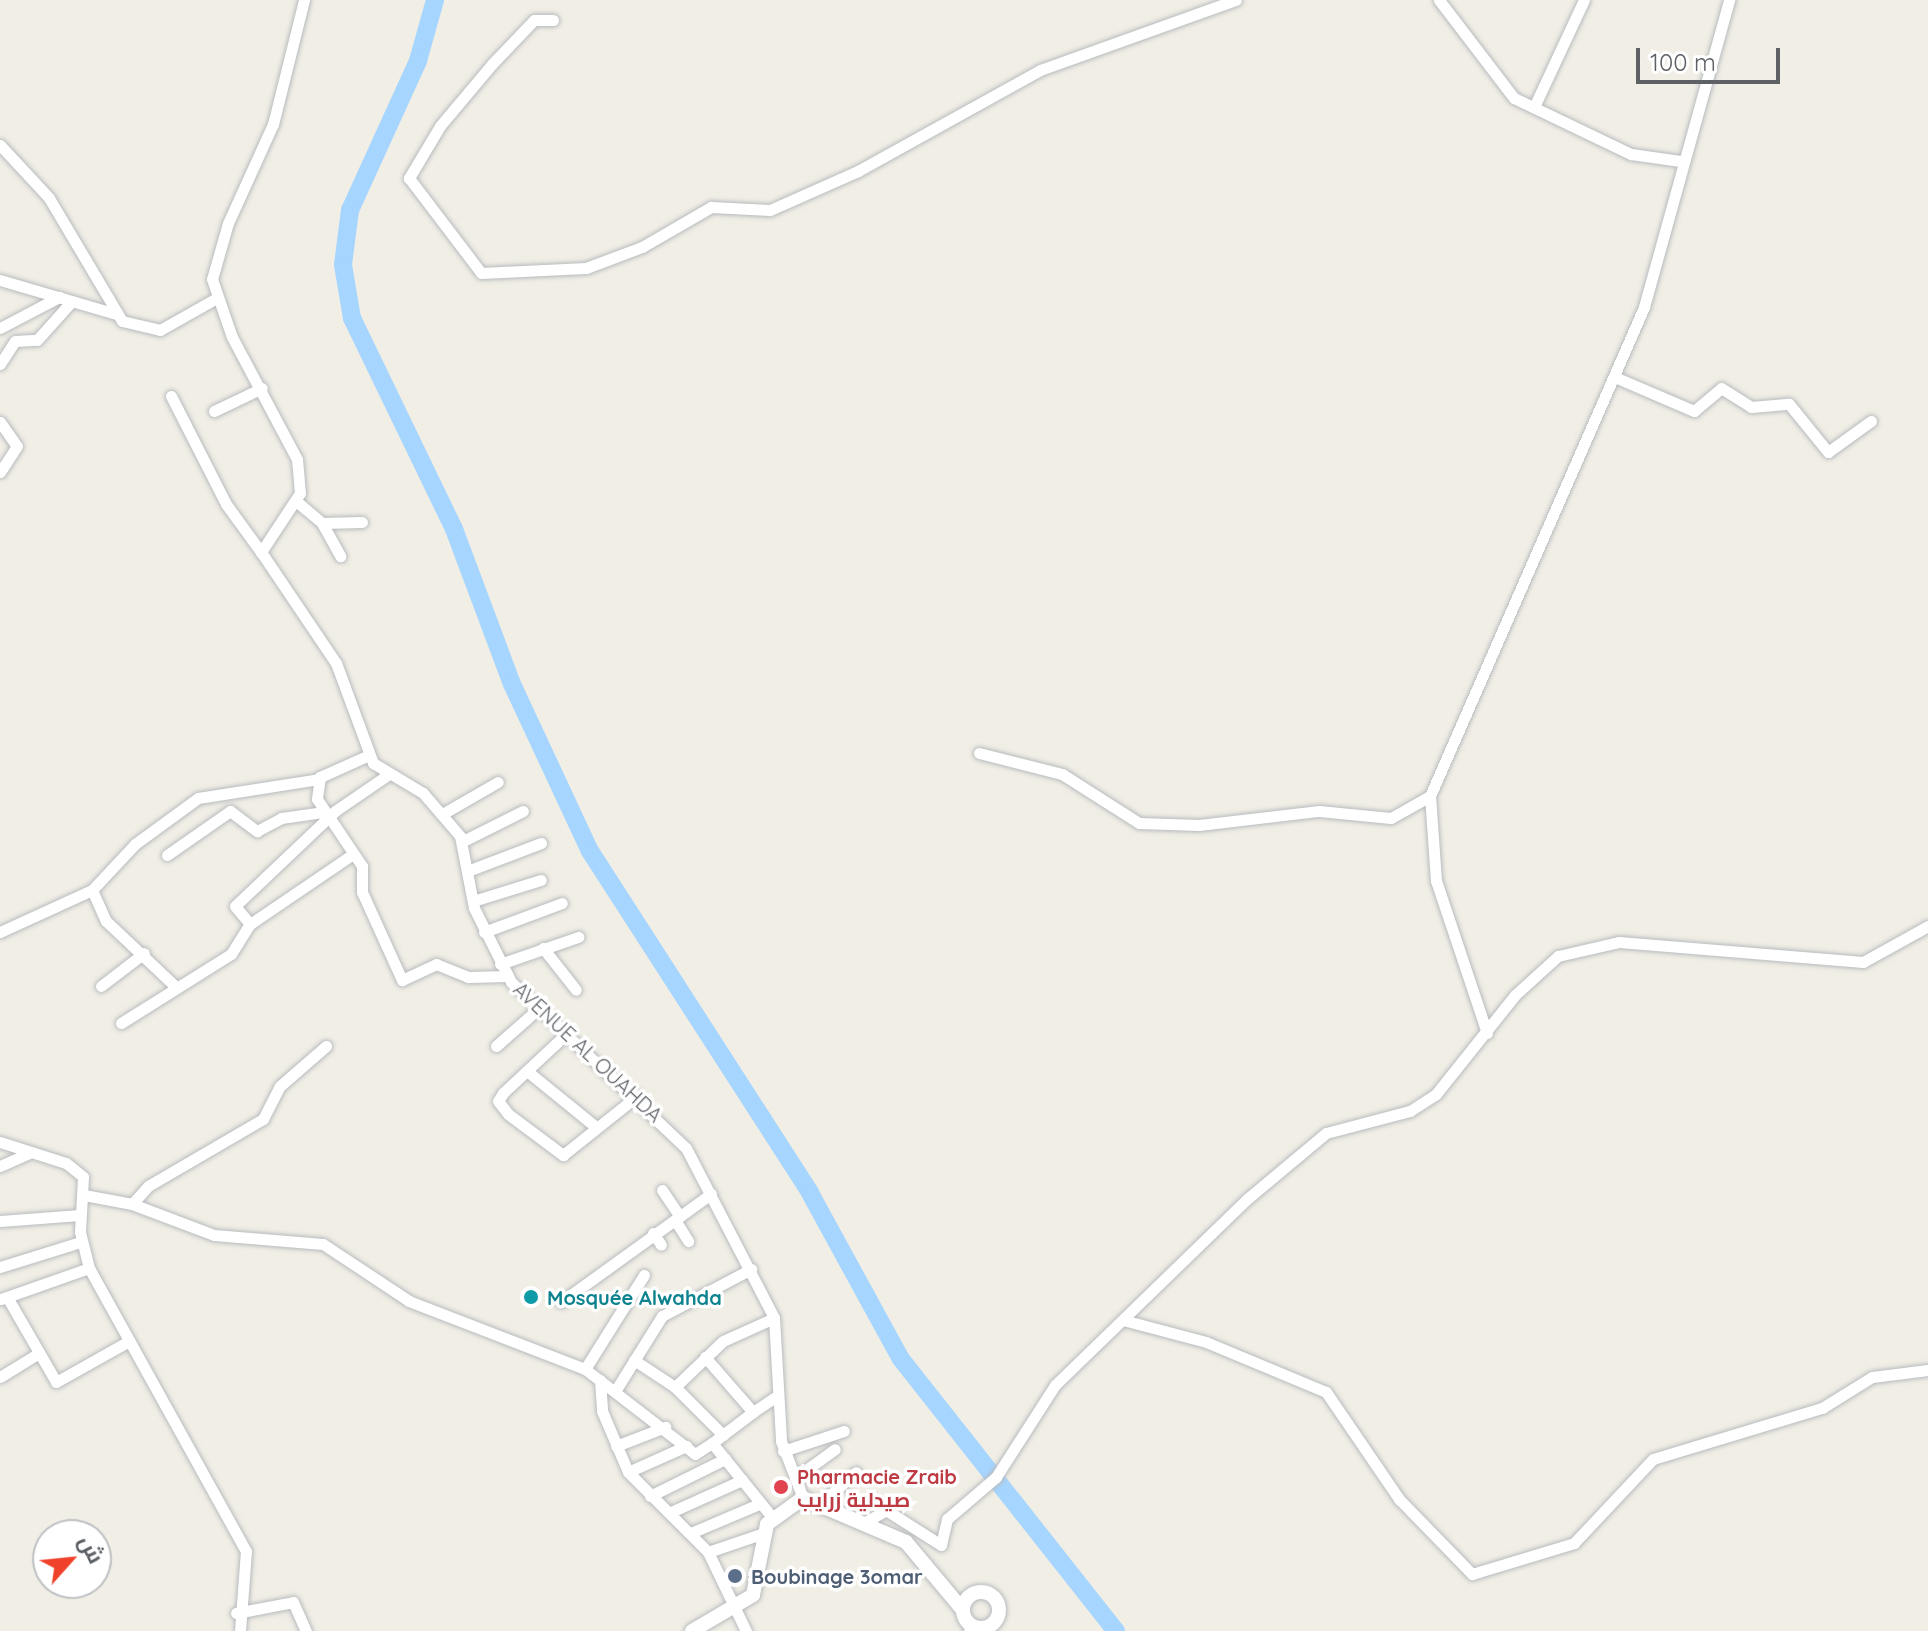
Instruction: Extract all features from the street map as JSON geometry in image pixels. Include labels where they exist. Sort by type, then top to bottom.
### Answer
[{"type":"street","points":[[261,552],[296,501],[295,450],[215,299],[214,263],[273,124],[304,0]]},
{"type":"street","points":[[553,20],[534,20],[492,64],[440,126],[409,178],[481,273],[586,268],[642,247],[711,207],[770,210],[858,171],[1040,70],[1236,0]]},
{"type":"street","points":[[1439,0],[1501,86],[1534,107],[1631,154],[1681,161]]},
{"type":"street","points":[[1534,107],[1584,0]]},
{"type":"street","points":[[1487,1033],[1433,872],[1430,796],[1617,378],[1644,307],[1681,161],[1729,0]]},
{"type":"street","points":[[0,145],[49,198],[116,314]]},
{"type":"street","points":[[0,280],[116,314],[141,330],[160,330],[215,299]]},
{"type":"street","points":[[0,328],[59,297]]},
{"type":"street","points":[[0,364],[15,341],[37,340],[72,301]]},
{"type":"street","points":[[1617,378],[1694,411],[1721,388],[1751,407],[1789,404],[1828,452],[1871,421]]},
{"type":"street","points":[[214,411],[262,388]]},
{"type":"street","name":"AVENUE AL OUAHDA","points":[[171,396],[226,504],[336,663],[369,755],[389,774],[444,813],[463,841],[473,901],[484,932],[508,976],[565,1035],[637,1096],[686,1148],[774,1318],[783,1451],[803,1498]]},
{"type":"street","points":[[0,422],[17,446],[0,472]]},
{"type":"street","points":[[296,501],[322,523],[340,556]]},
{"type":"street","points":[[322,523],[362,522]]},
{"type":"street","points":[[979,753],[1062,774],[1139,823],[1199,825],[1319,811],[1391,818],[1430,796]]},
{"type":"street","points":[[0,932],[92,890],[135,844],[198,798],[319,779],[369,755]]},
{"type":"street","points":[[250,924],[235,906],[326,817],[389,774]]},
{"type":"street","points":[[319,779],[326,817],[350,856],[362,866],[362,892],[402,980],[436,964],[468,977],[508,976]]},
{"type":"street","points":[[444,813],[498,782]]},
{"type":"street","points":[[167,855],[230,811],[257,831],[281,818],[326,817]]},
{"type":"street","points":[[463,841],[523,811]]},
{"type":"street","points":[[470,870],[541,843]]},
{"type":"street","points":[[121,1023],[175,986],[231,954],[250,924],[350,856]]},
{"type":"street","points":[[473,901],[541,880]]},
{"type":"street","points":[[92,890],[101,916],[144,953],[175,986]]},
{"type":"street","points":[[484,932],[562,903]]},
{"type":"street","points":[[862,1524],[886,1510],[941,1545],[947,1519],[996,1477],[1030,1413],[1123,1320],[1313,1142],[1342,1126],[1425,1102],[1539,970],[1582,946],[1645,943],[1766,959],[1863,962],[1928,926]]},
{"type":"street","points":[[500,964],[578,937]]},
{"type":"street","points":[[543,948],[576,990]]},
{"type":"street","points":[[101,986],[144,953]]},
{"type":"street","points":[[496,1046],[538,1009]]},
{"type":"street","points":[[565,1035],[527,1071],[499,1104],[553,1151],[567,1153],[637,1096]]},
{"type":"street","points":[[132,1204],[148,1186],[263,1119],[280,1086],[326,1046]]},
{"type":"street","points":[[527,1071],[596,1127]]},
{"type":"street","points":[[0,1142],[76,1169],[84,1195],[80,1215],[81,1242],[89,1268],[246,1551],[236,1613],[240,1631]]},
{"type":"street","points":[[0,1166],[29,1153]]},
{"type":"street","points":[[662,1190],[688,1241]]},
{"type":"street","points":[[561,1302],[711,1194]]},
{"type":"street","points":[[84,1195],[132,1204],[214,1235],[323,1244],[409,1301],[585,1369],[617,1388],[695,1454],[778,1395]]},
{"type":"street","points":[[0,1221],[80,1215]]},
{"type":"street","points":[[653,1233],[661,1245]]},
{"type":"street","points":[[0,1267],[81,1242]]},
{"type":"street","points":[[89,1268],[3,1298],[56,1382],[129,1341]]},
{"type":"street","points":[[617,1388],[662,1316],[751,1269]]},
{"type":"street","points":[[585,1369],[644,1275]]},
{"type":"street","points":[[675,1387],[741,1328],[774,1318]]},
{"type":"street","points":[[1123,1320],[1206,1342],[1326,1392],[1399,1499],[1472,1574],[1574,1543],[1653,1459],[1674,1450],[1822,1408],[1872,1377],[1928,1370]]},
{"type":"street","points":[[0,1377],[39,1353]]},
{"type":"street","points":[[705,1357],[753,1412]]},
{"type":"street","points":[[634,1360],[675,1387],[723,1435]]},
{"type":"street","points":[[600,1380],[616,1446],[628,1472],[650,1496],[693,1532],[708,1552],[746,1631]]},
{"type":"street","points":[[616,1446],[665,1427]]},
{"type":"street","points":[[783,1451],[844,1431]]},
{"type":"street","points":[[712,1443],[772,1517]]},
{"type":"street","points":[[628,1472],[686,1446]]},
{"type":"street","points":[[795,1478],[835,1449]]},
{"type":"street","points":[[650,1496],[725,1459]]},
{"type":"street","points":[[820,1504],[856,1472]]},
{"type":"street","points":[[671,1512],[742,1480]]},
{"type":"street","points":[[692,1631],[736,1608],[757,1586],[764,1533],[772,1517],[803,1498],[906,1542],[942,1578],[962,1609],[985,1628],[994,1599],[975,1594],[942,1578]]},
{"type":"street","points":[[693,1532],[759,1504]]},
{"type":"street","points":[[708,1552],[764,1533]]},
{"type":"street","points":[[962,1609],[975,1594]]},
{"type":"street","points":[[236,1613],[293,1602],[306,1631]]},
{"type":"waterway","points":[[435,0],[418,61],[350,210],[343,265],[352,318],[454,529],[512,684],[590,851],[810,1193],[901,1359],[1116,1631]]},
{"type":"place","name":"Mosquée Alwahda","points":[[531,1297]]},
{"type":"place","name":"Pharmacie Zraib صيدلية زرايب","points":[[781,1487]]},
{"type":"place","name":"Boubinage 3omar","points":[[735,1576]]}]
